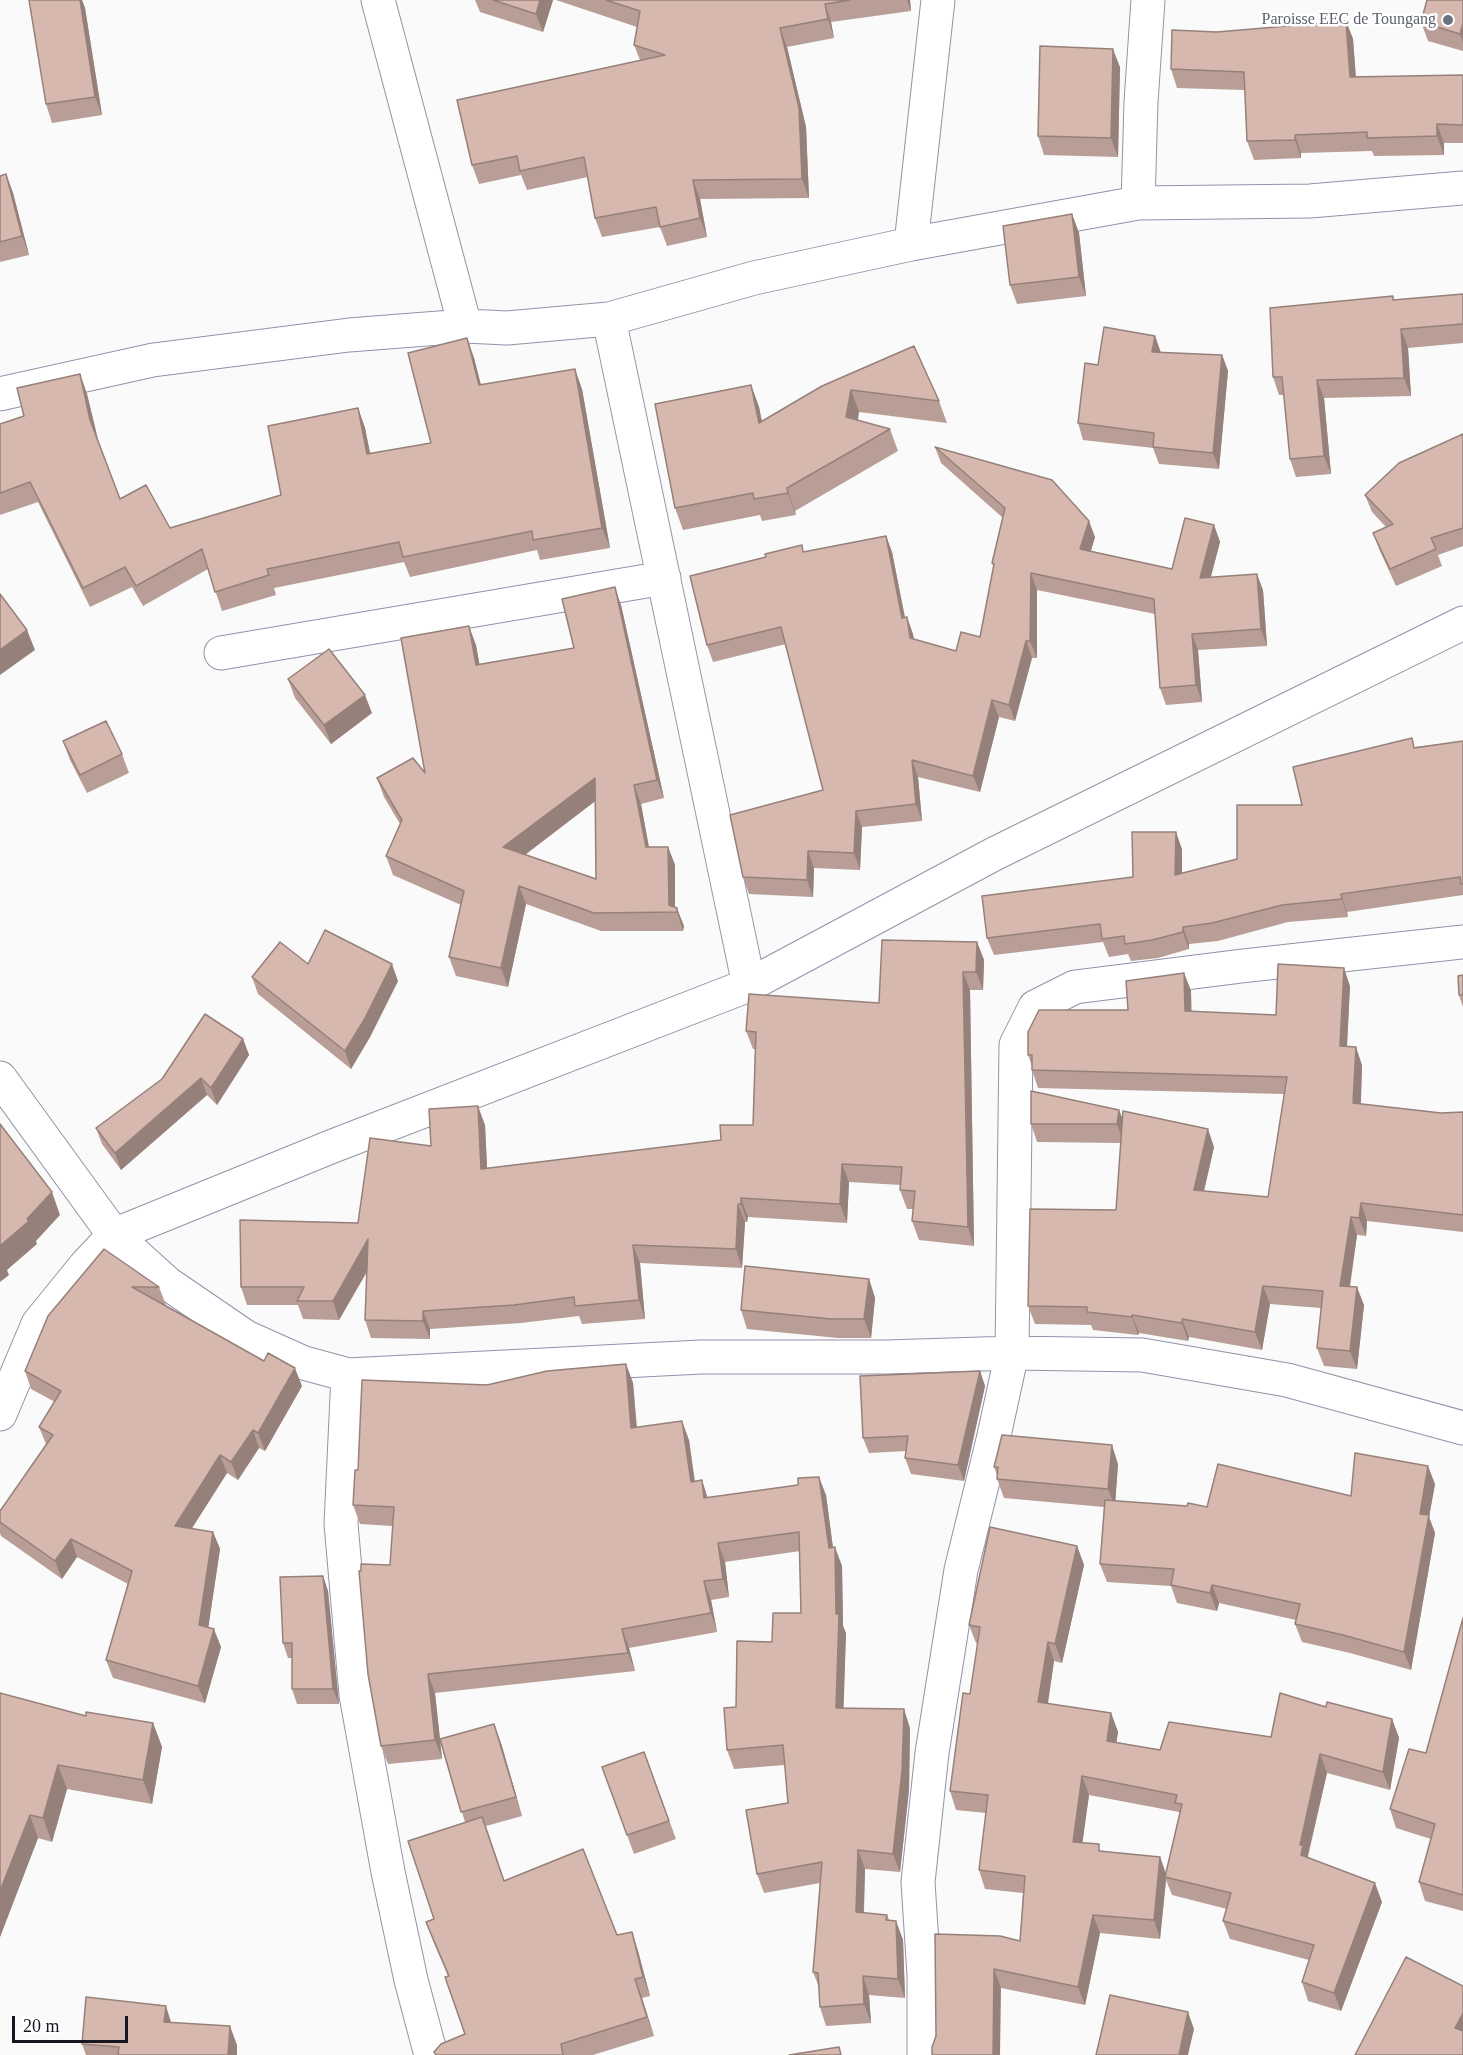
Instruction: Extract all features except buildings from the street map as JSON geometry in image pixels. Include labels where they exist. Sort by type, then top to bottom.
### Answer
[{"type":"street","points":[[378,0],[465,326]]},
{"type":"street","points":[[910,244],[938,0]]},
{"type":"street","points":[[1138,203],[1141,102],[1148,0]]},
{"type":"street","points":[[0,394],[153,360],[349,335],[465,326],[507,328],[609,319],[754,278],[910,244],[1138,203],[1310,201],[1463,188]]},
{"type":"street","points":[[609,319],[749,985]]},
{"type":"street","points":[[221,653],[664,578]]},
{"type":"street","points":[[2,1406],[38,1324],[85,1266],[114,1235],[333,1146],[749,985],[994,854],[1463,623]]},
{"type":"street","points":[[924,2055],[924,1975],[918,1882],[932,1753],[961,1570],[1012,1353],[1016,1046],[1035,1007],[1076,987],[1463,942]]},
{"type":"street","points":[[0,1078],[114,1235],[167,1283],[246,1337],[304,1363],[348,1375],[701,1357],[887,1357],[1012,1353],[1142,1355],[1287,1380],[1463,1428]]},
{"type":"street","points":[[348,1375],[341,1524],[356,1695],[388,1872],[411,1980],[431,2055]]},
{"type":"place","name":"Paroisse EEC de Toungang","points":[[1448,20]]}]
